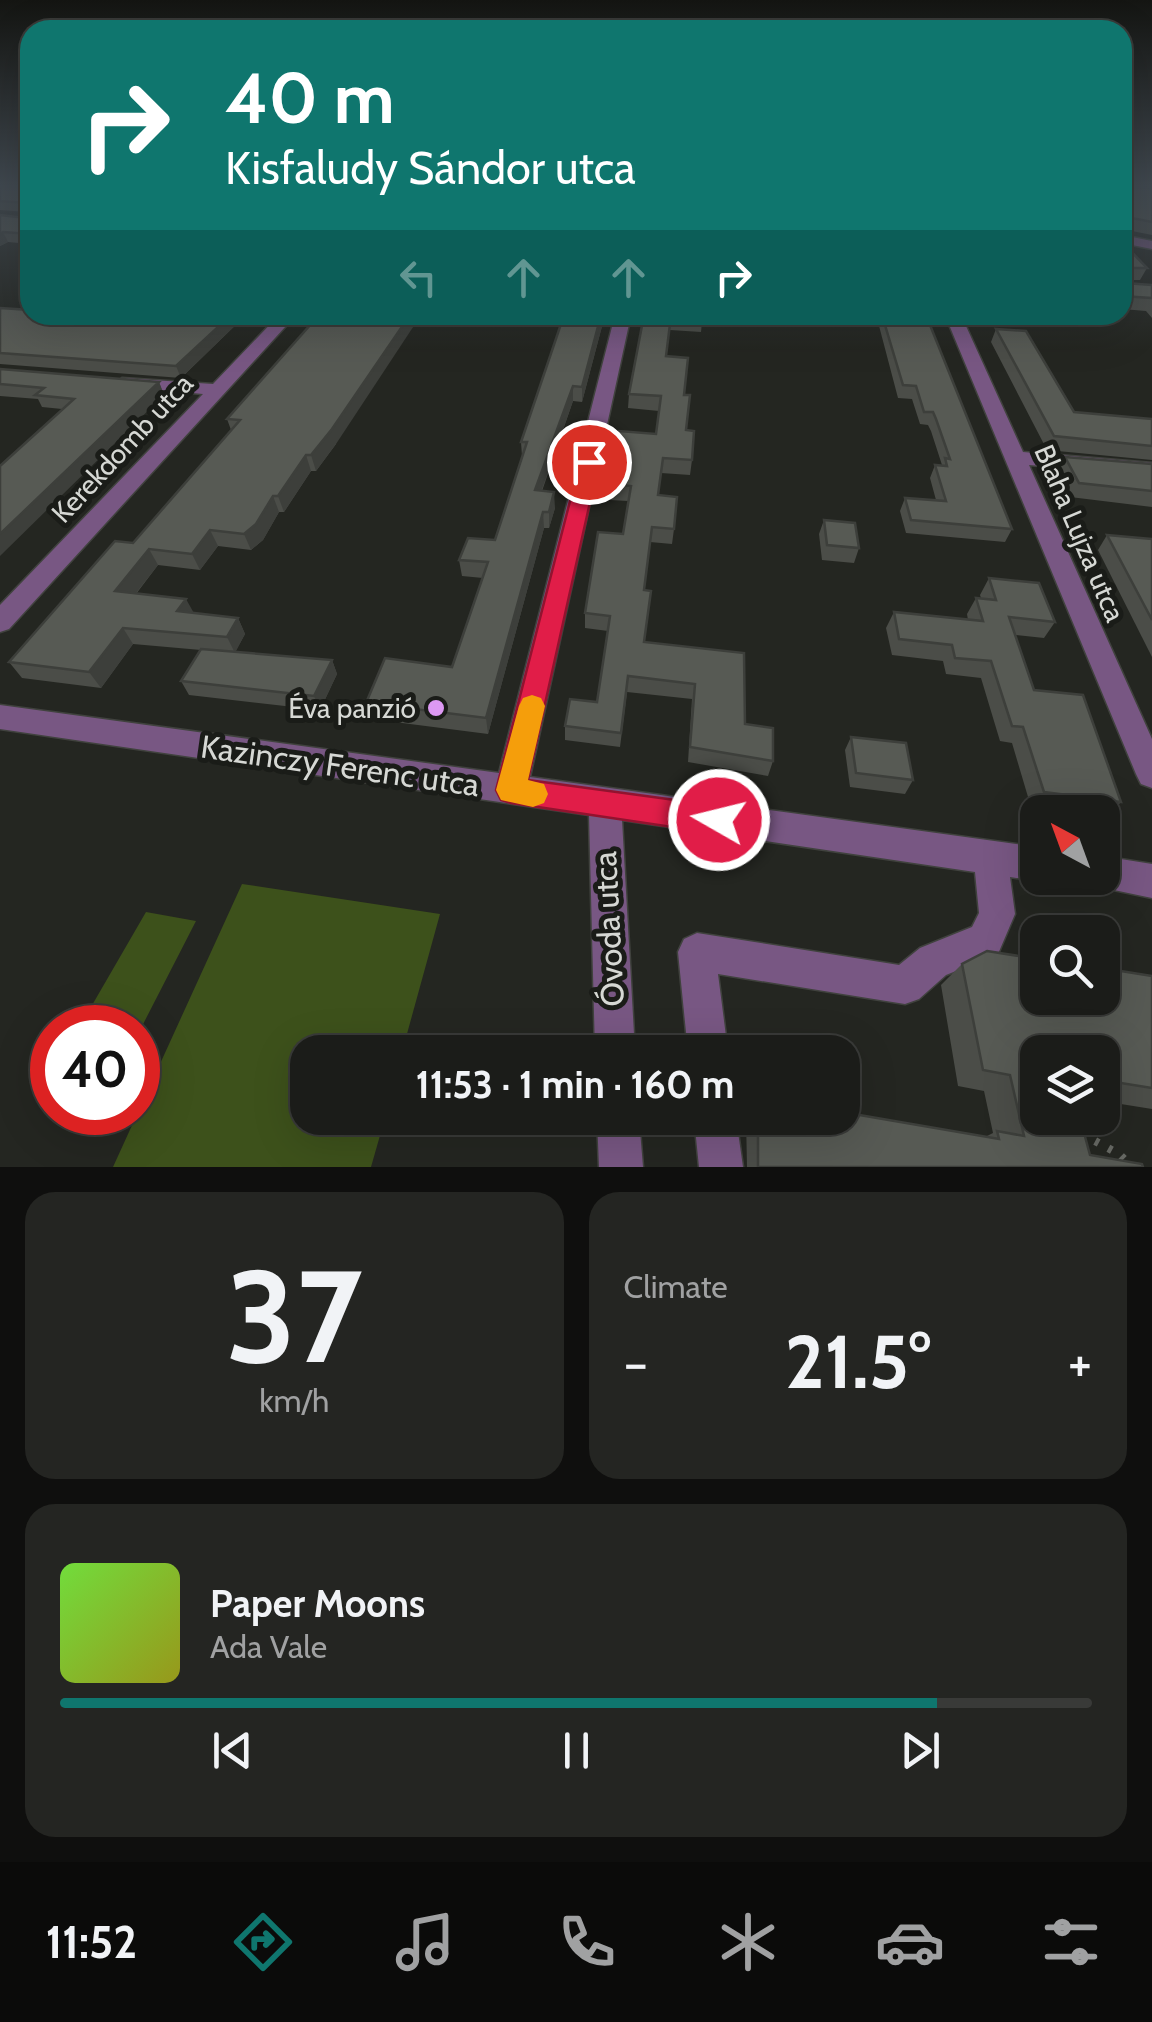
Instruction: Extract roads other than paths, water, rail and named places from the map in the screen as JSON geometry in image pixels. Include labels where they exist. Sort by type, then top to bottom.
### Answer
[{"type":"street","name":"Kerekdomb utca","points":[[0,622],[279,325]]},
{"type":"street","points":[[511,790],[622,325]]},
{"type":"street","name":"Blaha Lujza utca","points":[[957,325],[1152,774]]},
{"type":"street","points":[[99,380],[218,390]]},
{"type":"street","points":[[1014,458],[1152,469]]},
{"type":"street","name":"Kazinczy Ferenc utca","points":[[0,717],[1020,862]]},
{"type":"street","name":"Óvoda utca","points":[[605,804],[614,1035]]},
{"type":"street","points":[[706,1035],[696,952],[905,985],[934,961],[985,941],[997,914],[991,858]]},
{"type":"street","points":[[1120,877],[1152,881]]},
{"type":"street","points":[[619,1135],[621,1167]]},
{"type":"street","points":[[717,1135],[721,1167]]},
{"type":"place","name":"Éva panzió","points":[[436,708]]}]
